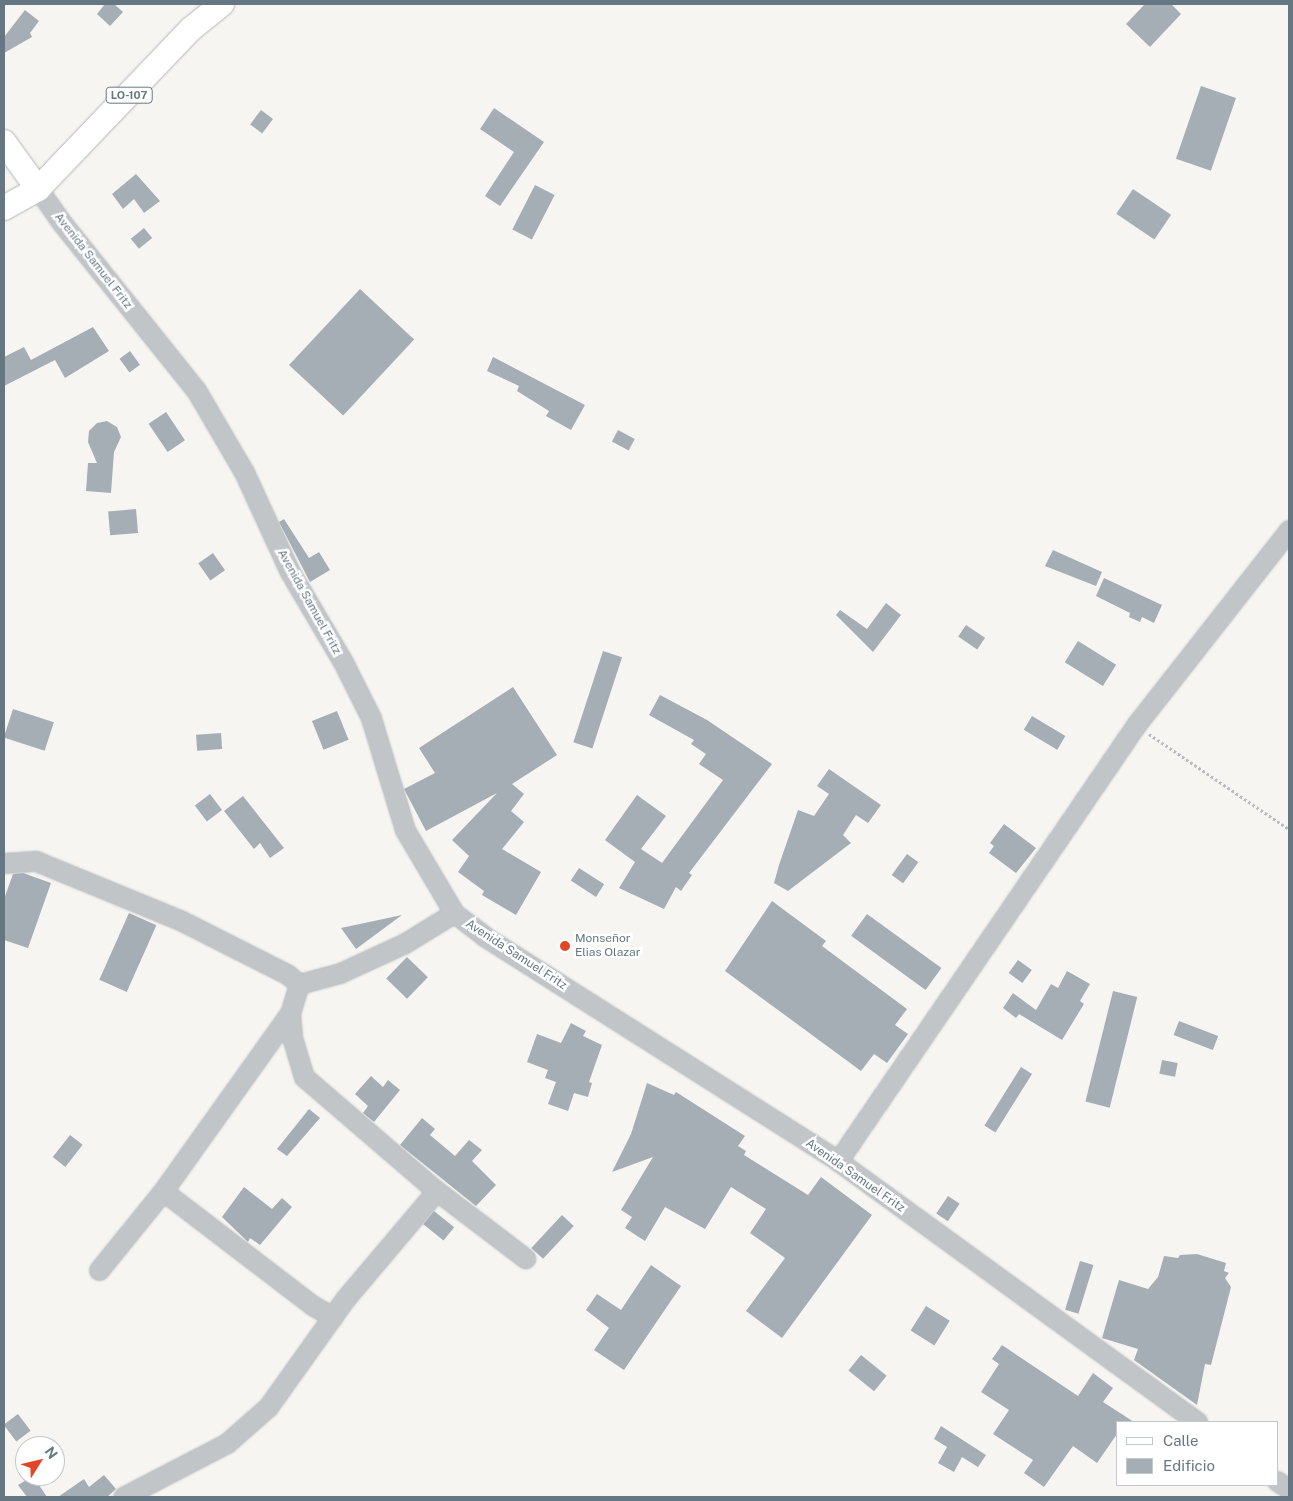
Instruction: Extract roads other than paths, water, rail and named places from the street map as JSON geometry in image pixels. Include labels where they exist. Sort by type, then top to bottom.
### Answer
[{"type":"main road","name":"LO-107","points":[[4,208],[38,189],[213,6]]},
{"type":"main road","points":[[4,142],[38,189]]},
{"type":"street","name":"Avenida Samuel Fritz","points":[[38,189],[62,223],[196,390],[244,472],[290,572],[342,662],[371,718],[405,830],[454,913],[484,936],[838,1161],[1196,1421]]},
{"type":"street","points":[[838,1161],[1136,725],[1289,530]]},
{"type":"street","points":[[4,863],[36,861],[54,868],[182,921],[287,974],[299,984]]},
{"type":"street","points":[[299,984],[348,969],[405,943],[454,913]]},
{"type":"street","points":[[99,1270],[163,1191],[290,1013],[299,984]]},
{"type":"street","points":[[290,1013],[292,1037],[304,1076],[433,1188],[525,1258]]},
{"type":"street","points":[[123,1497],[227,1443],[268,1407],[333,1317],[433,1195],[433,1188]]},
{"type":"street","points":[[163,1191],[312,1305],[333,1317]]},
{"type":"street","points":[[1278,1482],[1289,1489]]},
{"type":"place","name":"Monseñor Elias Olazar","points":[[565,946]]}]
